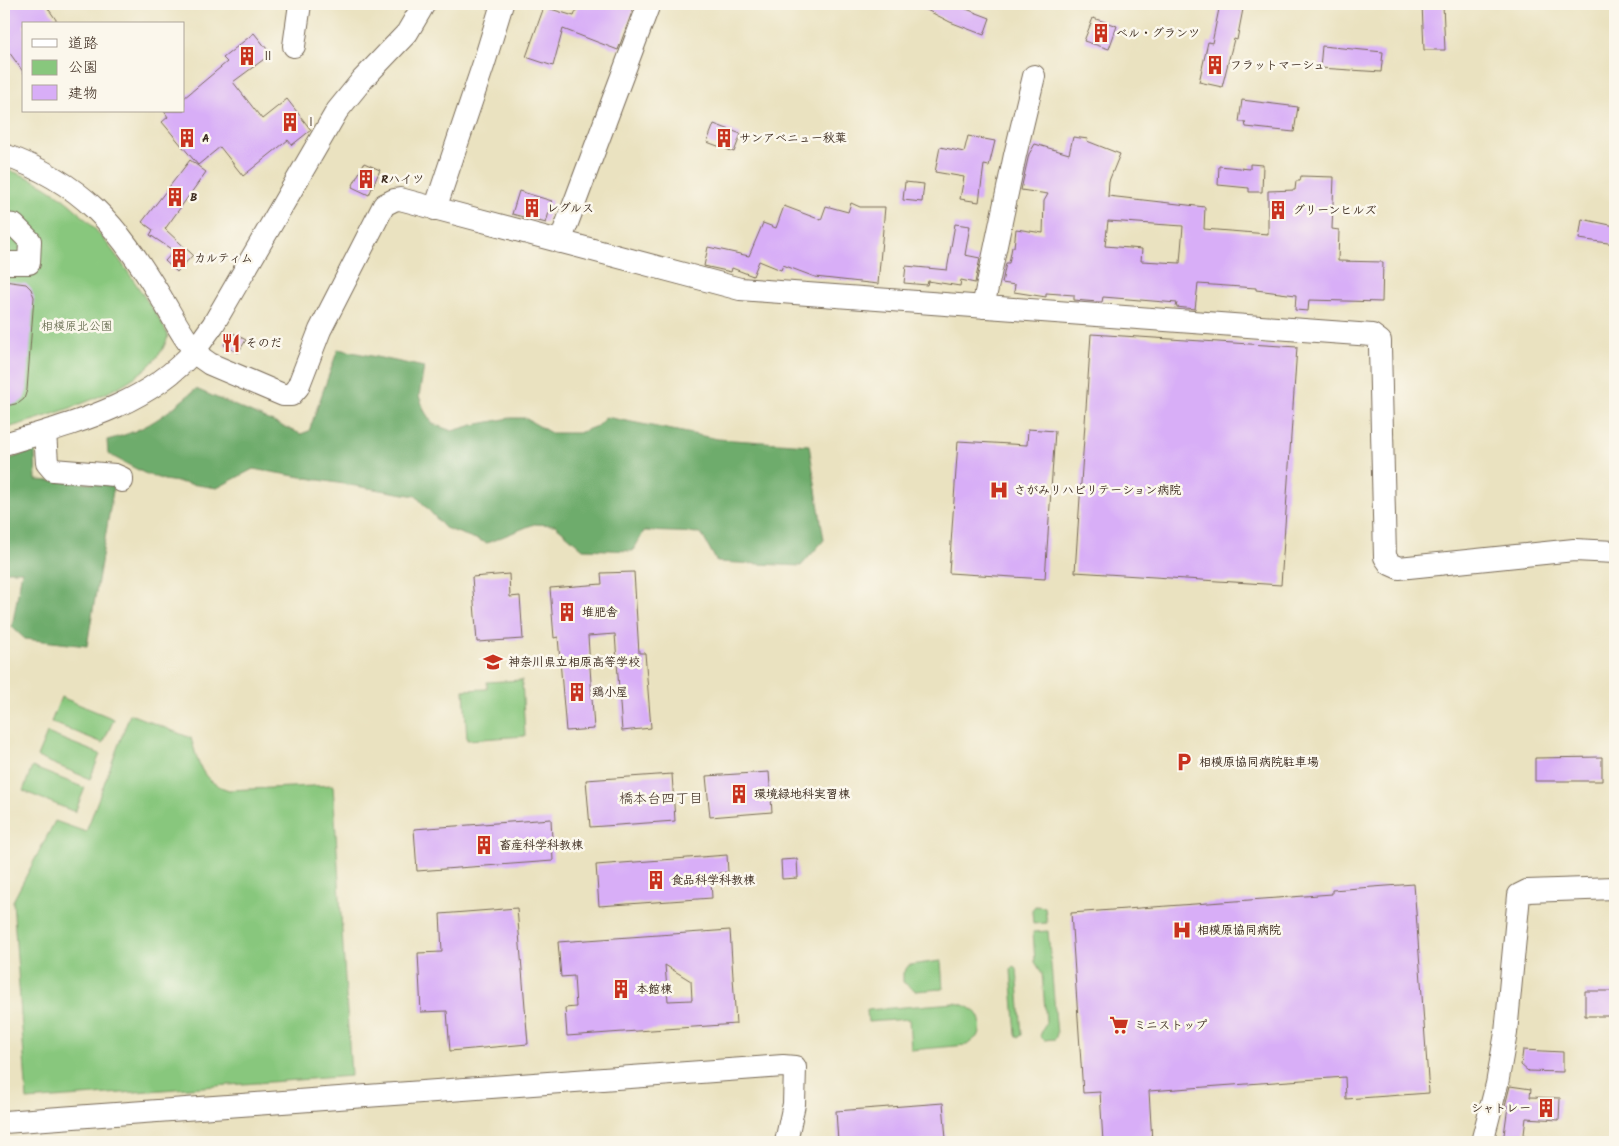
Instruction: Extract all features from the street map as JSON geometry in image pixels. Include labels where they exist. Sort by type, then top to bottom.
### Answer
[{"type":"street","points":[[294,46],[300,4]]},
{"type":"street","points":[[4,444],[108,411],[160,382],[194,351],[213,325],[337,111],[363,79],[407,33],[424,4]]},
{"type":"street","points":[[435,208],[502,4]]},
{"type":"street","points":[[560,242],[649,4]]},
{"type":"street","points":[[983,307],[1034,76]]},
{"type":"street","points":[[4,155],[53,177],[88,200],[124,240],[194,351],[210,364],[283,395],[291,395],[298,387],[320,330],[384,205],[400,199],[740,289],[1372,335],[1377,337],[1380,347],[1385,557],[1390,564],[1399,568],[1574,550],[1615,552]]},
{"type":"street","points":[[4,224],[14,225],[30,241],[29,263],[5,263]]},
{"type":"street","points":[[45,432],[47,463],[53,470],[115,475],[122,478],[122,482]]},
{"type":"street","points":[[1482,1142],[1497,1084],[1506,1033],[1519,895],[1526,891],[1615,888]]},
{"type":"street","points":[[4,1122],[783,1066],[795,1067],[794,1104],[786,1142]]},
{"type":"green space","name":"相模原北公園","points":[[4,169],[46,187],[82,215],[125,268],[158,317],[168,336],[159,354],[143,371],[123,385],[73,407],[4,429]]},
{"type":"green space","points":[[338,349],[424,367],[419,396],[425,412],[433,424],[452,431],[510,418],[525,418],[551,433],[578,433],[597,426],[606,417],[718,439],[809,445],[824,540],[801,566],[717,562],[701,533],[644,531],[633,551],[583,549],[555,525],[534,524],[487,543],[445,528],[416,496],[253,469],[217,488],[164,480],[144,473],[108,454],[107,440],[145,426],[174,407],[196,389],[301,434],[309,431]]},
{"type":"green space","points":[[35,450],[36,480],[114,485],[87,646],[25,639],[12,627],[22,571],[4,571],[4,461]]},
{"type":"green space","points":[[522,680],[525,736],[467,740],[464,690],[487,689],[487,682]]},
{"type":"green space","points":[[61,697],[114,719],[103,743],[51,722]]},
{"type":"green space","points":[[130,714],[191,738],[199,764],[206,776],[212,782],[229,790],[333,785],[351,1076],[27,1100],[13,901],[55,821],[86,832]]},
{"type":"green space","points":[[47,733],[100,754],[90,779],[37,757]]},
{"type":"green space","points":[[32,767],[85,788],[75,812],[23,791]]},
{"type":"green space","points":[[1035,906],[1045,907],[1047,923],[1033,924],[1032,910]]},
{"type":"green space","points":[[1048,931],[1057,1034],[1055,1039],[1044,1040],[1040,1036],[1046,1022],[1042,973],[1035,962],[1033,932]]},
{"type":"green space","points":[[941,961],[943,989],[916,991],[903,982],[903,973],[909,965]]},
{"type":"green space","points":[[1014,966],[1017,969],[1022,1035],[1019,1037],[1016,1035],[1011,970]]},
{"type":"green space","points":[[954,1003],[967,1006],[979,1017],[979,1035],[967,1045],[911,1050],[909,1019],[868,1022],[867,1010]]},
{"type":"building","points":[[4,4],[45,4],[58,22],[22,22],[22,70],[4,45]]},
{"type":"building","points":[[579,4],[635,4],[618,50],[563,29],[553,66],[526,57],[544,7],[574,16]]},
{"type":"building","points":[[915,4],[953,4],[990,18],[984,35],[950,22]]},
{"type":"building","points":[[1220,4],[1244,4],[1237,40],[1234,39],[1222,87],[1199,82],[1208,42],[1212,43]]},
{"type":"building","points":[[1422,4],[1443,4],[1445,50],[1424,50]]},
{"type":"building","name":"ベル・グランツ","points":[[1093,18],[1117,26],[1109,49],[1084,41]]},
{"type":"building","points":[[254,33],[271,54],[233,82],[262,119],[287,99],[311,130],[292,145],[288,140],[243,176],[220,147],[198,165],[162,122],[168,117],[165,112],[185,112],[185,97],[227,62],[223,58]]},
{"type":"building","points":[[1322,46],[1383,52],[1381,72],[1320,68]]},
{"type":"building","points":[[1242,100],[1298,107],[1294,132],[1246,127],[1245,122],[1239,122]]},
{"type":"building","name":"サンアベニュー秋葉","points":[[714,124],[741,134],[734,152],[707,142]]},
{"type":"building","points":[[968,136],[995,141],[989,166],[984,165],[979,202],[960,199],[964,177],[935,172],[940,147],[964,152]]},
{"type":"building","points":[[1073,137],[1088,139],[1087,141],[1120,154],[1109,181],[1108,196],[1205,207],[1204,229],[1268,234],[1268,191],[1295,190],[1296,181],[1300,181],[1301,176],[1334,177],[1332,229],[1339,230],[1338,261],[1383,262],[1382,302],[1309,300],[1308,311],[1295,310],[1296,295],[1256,290],[1256,288],[1198,284],[1195,309],[1176,307],[1177,303],[1103,297],[1102,302],[1098,302],[1074,300],[1074,295],[1046,293],[1046,297],[1014,292],[1015,285],[1002,283],[1006,263],[1009,263],[1012,247],[1014,247],[1016,229],[1043,233],[1044,201],[1048,194],[1021,190],[1029,154],[1035,144],[1069,154]],"holes":[[[1108,221],[1183,226],[1180,263],[1141,261],[1142,249],[1105,246]]]},
{"type":"building","name":"B","points":[[190,160],[206,172],[165,229],[193,255],[177,272],[165,261],[174,251],[150,235],[153,230],[142,222]]},
{"type":"building","name":"Rハイツ","points":[[364,163],[380,170],[369,195],[352,187]]},
{"type":"building","points":[[1250,164],[1263,165],[1262,192],[1249,192],[1249,188],[1218,185],[1219,166],[1250,169]]},
{"type":"building","points":[[905,182],[924,184],[922,202],[903,200]]},
{"type":"building","name":"レグルス","points":[[519,191],[552,201],[546,223],[512,214]]},
{"type":"building","points":[[851,203],[860,207],[885,207],[878,284],[815,277],[783,265],[781,270],[759,261],[753,276],[732,268],[731,272],[704,266],[708,247],[749,256],[763,223],[776,228],[784,206],[821,220],[826,206],[848,212]]},
{"type":"building","points":[[1582,219],[1615,226],[1615,244],[1579,239]]},
{"type":"building","points":[[955,224],[970,226],[965,255],[980,258],[975,283],[961,280],[960,286],[928,281],[927,285],[904,283],[906,266],[947,270]]},
{"type":"building","points":[[4,281],[26,284],[31,289],[34,297],[27,390],[24,399],[19,403],[11,405],[4,405]]},
{"type":"building","points":[[231,332],[246,340],[238,353],[224,345]]},
{"type":"building","points":[[1091,334],[1297,347],[1281,585],[1075,572]]},
{"type":"building","points":[[1028,429],[1055,431],[1045,579],[949,573],[958,441],[1027,445]]},
{"type":"building","points":[[634,572],[639,653],[645,653],[651,728],[622,731],[615,634],[588,636],[594,729],[566,731],[558,637],[554,638],[550,588],[602,584],[601,573]]},
{"type":"building","points":[[509,574],[510,597],[520,596],[523,639],[477,642],[472,577]]},
{"type":"building","points":[[1602,757],[1602,781],[1535,781],[1535,758]]},
{"type":"building","name":"環境緑地科実習棟","points":[[769,772],[772,812],[710,817],[706,776]]},
{"type":"building","points":[[672,774],[675,821],[590,827],[586,780]]},
{"type":"building","name":"畜産科学科教棟","points":[[551,819],[553,861],[417,871],[414,829]]},
{"type":"building","name":"食品科学科教棟","points":[[727,855],[728,872],[719,873],[720,880],[711,881],[712,898],[599,906],[596,865]]},
{"type":"building","points":[[797,859],[798,878],[782,879],[781,860]]},
{"type":"building","points":[[1414,884],[1429,1093],[1346,1099],[1345,1077],[1149,1091],[1152,1142],[1103,1142],[1100,1092],[1083,1093],[1071,913],[1332,894],[1332,890]]},
{"type":"building","points":[[517,908],[528,1044],[450,1051],[447,1011],[421,1012],[418,953],[442,952],[440,914]]},
{"type":"building","name":"本館棟","points":[[730,930],[736,1024],[567,1036],[565,1008],[576,1007],[574,976],[561,977],[558,942]],"holes":[[[665,965],[691,981],[692,1000],[668,1001]]]},
{"type":"building","points":[[1585,991],[1615,991],[1615,1016],[1585,1016]]},
{"type":"building","points":[[1523,1050],[1563,1052],[1563,1072],[1528,1071],[1521,1065]]},
{"type":"building","points":[[1510,1086],[1531,1089],[1530,1097],[1560,1098],[1559,1120],[1526,1118],[1523,1142],[1503,1142],[1508,1106],[1505,1106]]},
{"type":"building","points":[[943,1103],[946,1139],[904,1142],[838,1142],[836,1111]]},
{"type":"place","name":"ベル・グランツ","points":[[1101,33]]},
{"type":"place","name":"Ⅱ","points":[[247,56]]},
{"type":"place","name":"フラットマーシュ","points":[[1215,65]]},
{"type":"place","name":"Ⅰ","points":[[290,122]]},
{"type":"place","name":"A","points":[[187,138]]},
{"type":"place","name":"サンアベニュー秋葉","points":[[724,138]]},
{"type":"place","name":"Rハイツ","points":[[366,179]]},
{"type":"place","name":"B","points":[[175,197]]},
{"type":"place","name":"レグルス","points":[[532,208]]},
{"type":"place","name":"グリーンヒルズ","points":[[1278,210]]},
{"type":"place","name":"カルティム","points":[[179,258]]},
{"type":"place","name":"そのだ","points":[[231,343]]},
{"type":"place","name":"さがみリハビリテーション病院","points":[[999,490]]},
{"type":"place","name":"堆肥舎","points":[[567,612]]},
{"type":"place","name":"神奈川県立相原高等学校","points":[[493,662]]},
{"type":"place","name":"鶏小屋","points":[[577,692]]},
{"type":"place","name":"相模原協同病院駐車場","points":[[1184,762]]},
{"type":"place","name":"環境緑地科実習棟","points":[[739,794]]},
{"type":"place","name":"畜産科学科教棟","points":[[484,845]]},
{"type":"place","name":"食品科学科教棟","points":[[656,880]]},
{"type":"place","name":"相模原協同病院","points":[[1182,930]]},
{"type":"place","name":"本館棟","points":[[621,989]]},
{"type":"place","name":"ミニストップ","points":[[1119,1025]]},
{"type":"place","name":"シャトレー","points":[[1546,1108]]},
{"type":"district","name":"橋本台四丁目","points":[[661,798]]}]
